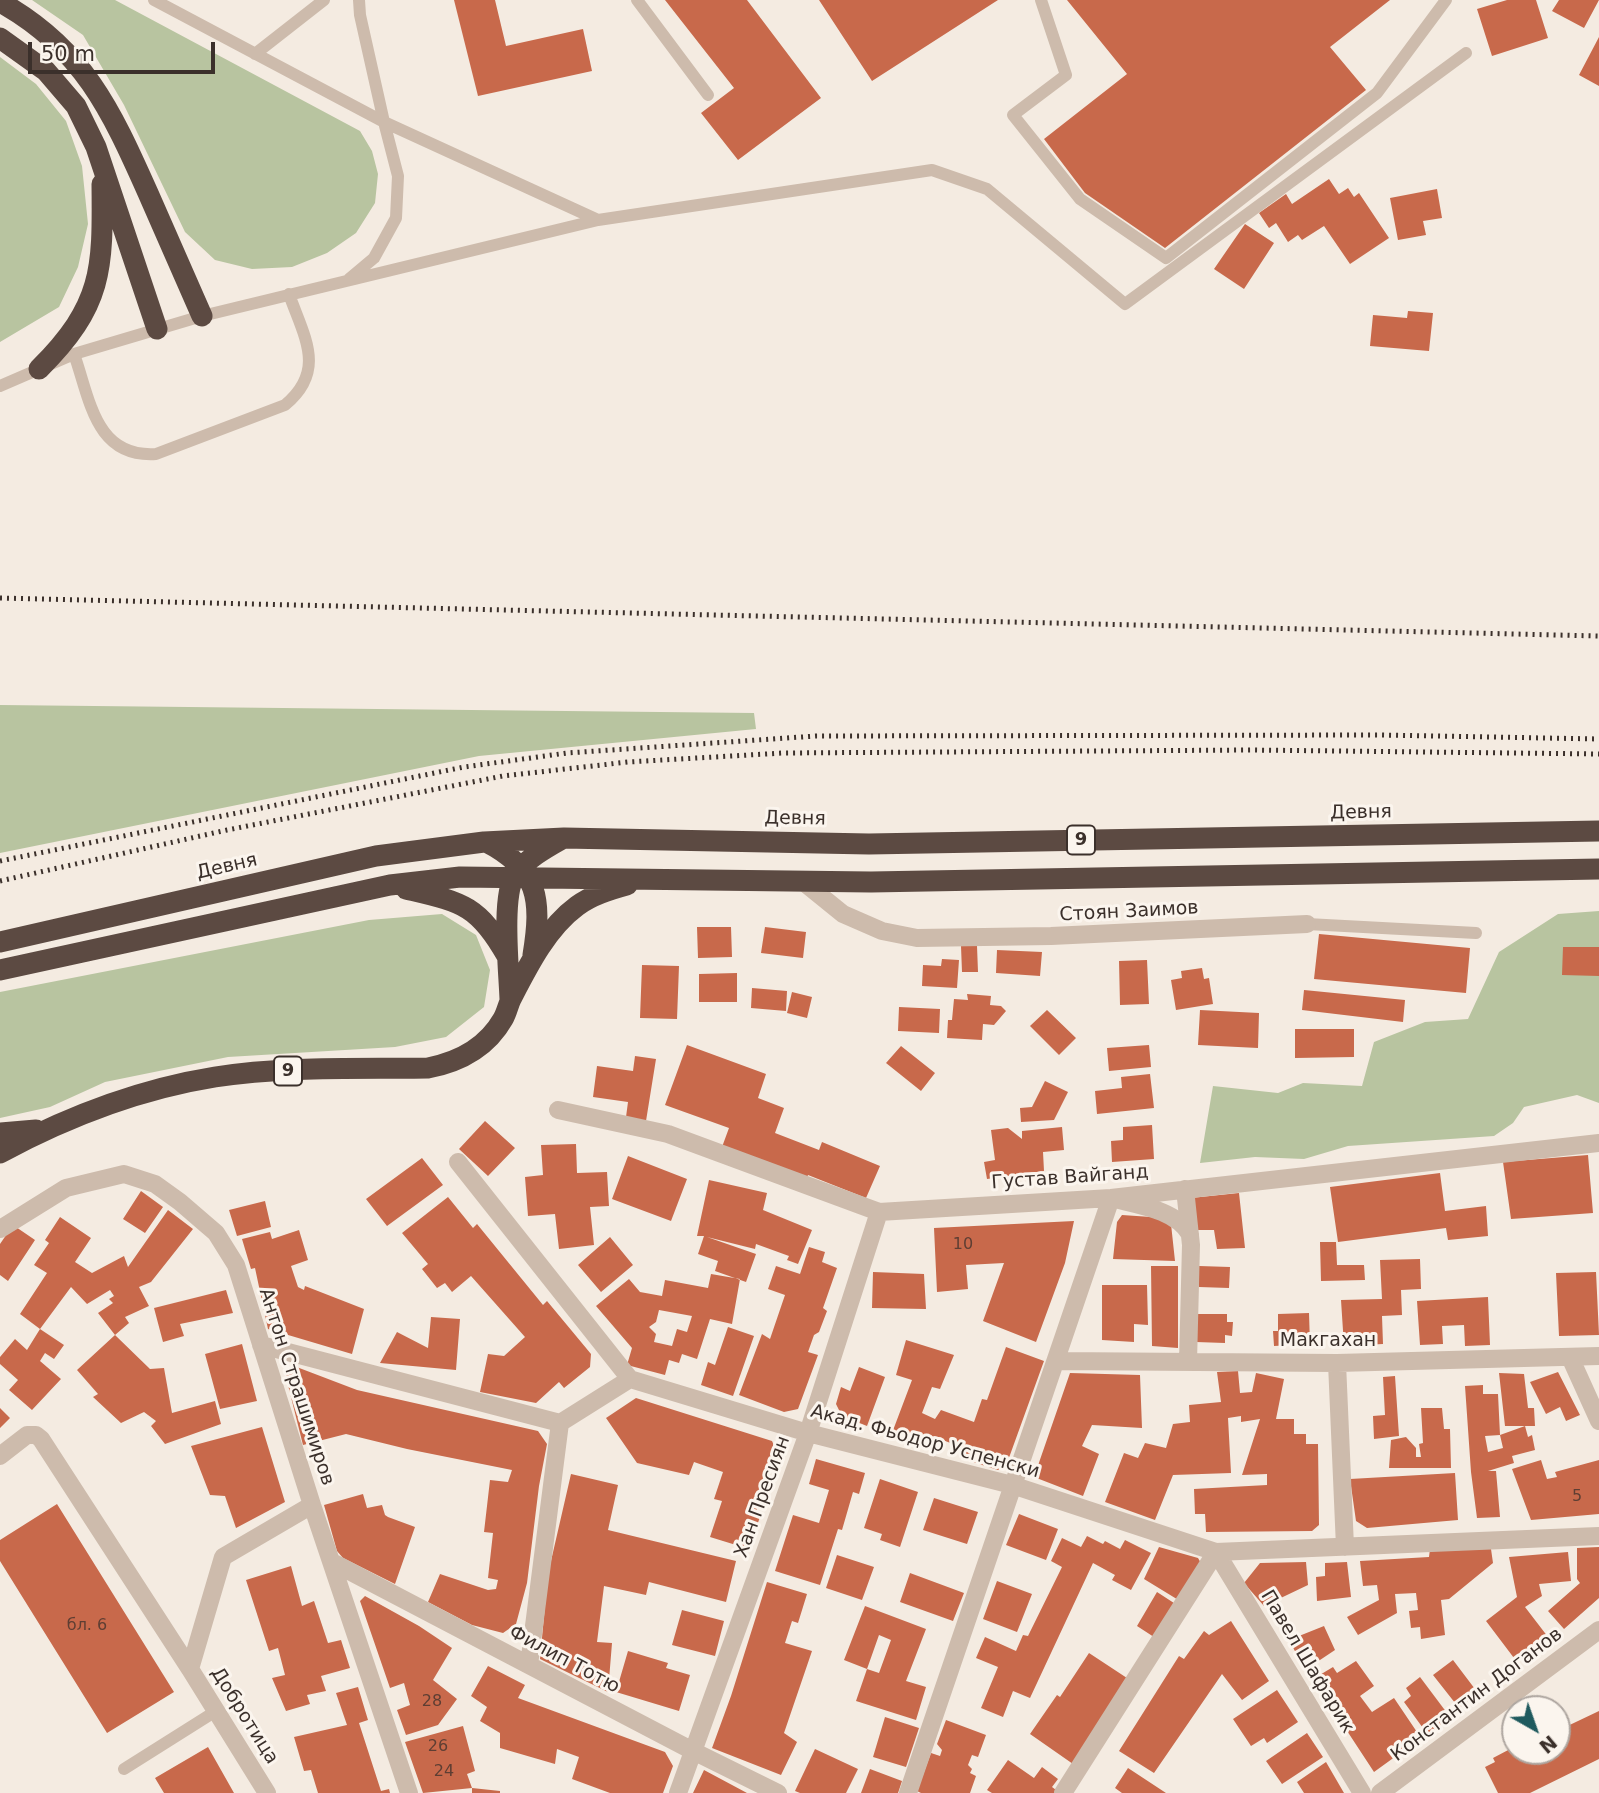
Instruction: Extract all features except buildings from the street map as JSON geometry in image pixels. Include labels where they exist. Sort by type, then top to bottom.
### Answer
[{"type":"highway","points":[[0,2],[39,28],[66,52],[101,96],[122,133],[202,316]]},
{"type":"highway","points":[[0,38],[27,56],[62,88],[76,106],[101,164],[157,329]]},
{"type":"highway","points":[[39,369],[75,329],[87,309],[95,286],[103,233],[101,164]]},
{"type":"highway","name":"Девня","points":[[0,942],[376,856],[484,842],[564,838],[869,844],[1599,831]]},
{"type":"highway","points":[[510,1001],[508,897],[522,873],[539,853],[564,838]]},
{"type":"highway","points":[[484,842],[508,855],[522,873],[537,905],[532,961]]},
{"type":"highway","name":"9","points":[[0,970],[390,885],[522,873],[651,879],[871,882],[1599,869]]},
{"type":"highway","points":[[510,1001],[532,961],[557,925],[576,907],[597,894],[651,879]]},
{"type":"highway","points":[[390,885],[449,899],[468,907],[492,930],[509,959]]},
{"type":"highway","name":"9","points":[[0,1133],[45,1129],[119,1101],[216,1077],[287,1070],[438,1066],[478,1048],[502,1021],[510,1001]]},
{"type":"highway","points":[[0,1153],[45,1129]]},
{"type":"street","name":"Стоян Заимов","points":[[801,880],[843,914],[882,931],[917,938],[1051,936],[1307,924]]},
{"type":"street","name":"Густав Вайганд","points":[[558,1110],[668,1134],[879,1212],[1111,1198],[1599,1143]]},
{"type":"street","points":[[261,1346],[560,1423],[630,1379],[458,1163]]},
{"type":"street","name":"Антон Страшимиров","points":[[0,1229],[65,1188],[124,1174],[155,1184],[216,1233],[236,1265],[312,1505],[409,1793]]},
{"type":"street","points":[[1185,1189],[1190,1234],[1188,1362]]},
{"type":"street","points":[[908,1793],[1111,1198],[1176,1218],[1190,1234]]},
{"type":"street","name":"Хан Пресиян","points":[[678,1793],[808,1433],[879,1212]]},
{"type":"street","points":[[1570,1356],[1599,1421]]},
{"type":"street","name":"Макгахан","points":[[1057,1361],[1337,1363],[1599,1356]]},
{"type":"street","points":[[1337,1363],[1345,1547]]},
{"type":"street","name":"Акад. Фьодор Успенски","points":[[630,1379],[808,1433],[1012,1485],[1216,1552],[1599,1536]]},
{"type":"street","points":[[529,1665],[560,1423]]},
{"type":"street","points":[[0,1456],[27,1435],[36,1434],[41,1438],[190,1669]]},
{"type":"street","name":"Добротица","points":[[267,1793],[190,1669],[223,1557],[312,1505]]},
{"type":"street","points":[[1063,1793],[1216,1552]]},
{"type":"street","name":"Павел Шафарик","points":[[1216,1552],[1362,1793]]},
{"type":"street","name":"Филип Тотю","points":[[332,1562],[778,1793]]},
{"type":"street","name":"Константин Доганов","points":[[1380,1793],[1599,1630]]},
{"type":"lane","points":[[154,0],[384,122],[598,220]]},
{"type":"lane","points":[[256,54],[324,0]]},
{"type":"lane","points":[[345,282],[374,258],[396,218],[398,176],[360,15],[359,0]]},
{"type":"lane","points":[[637,0],[708,95]]},
{"type":"lane","points":[[1041,0],[1066,75],[1013,115],[1080,199],[1166,258],[1377,93],[1446,0]]},
{"type":"lane","points":[[0,386],[74,354],[202,316],[598,220],[932,170],[987,189],[1125,304],[1466,53]]},
{"type":"lane","points":[[74,354],[103,432],[126,452],[156,454],[285,405],[297,395],[306,382],[310,366],[309,351],[289,294]]},
{"type":"lane","name":"Стоян Заимов","points":[[1307,924],[1476,933]]},
{"type":"lane","points":[[124,1769],[216,1712]]},
{"type":"green space","points":[[32,0],[115,0],[360,131],[372,151],[378,174],[375,203],[356,233],[327,253],[292,267],[252,269],[215,260],[185,232],[124,105],[83,35]]},
{"type":"green space","points":[[0,57],[36,84],[66,121],[82,166],[88,224],[78,267],[59,307],[0,342]]},
{"type":"green space","points":[[0,705],[754,713],[756,729],[479,756],[0,853]]},
{"type":"green space","points":[[1599,911],[1599,1103],[1577,1095],[1524,1107],[1513,1123],[1494,1136],[1348,1146],[1304,1159],[1255,1157],[1200,1163],[1213,1086],[1278,1093],[1303,1083],[1362,1086],[1374,1042],[1425,1022],[1468,1019],[1499,952],[1558,914]]},
{"type":"green space","points":[[442,914],[476,935],[490,970],[484,1007],[446,1037],[395,1047],[228,1057],[105,1082],[50,1107],[0,1118],[0,992],[369,920]]},
{"type":"railway","points":[[0,598],[1599,636]]},
{"type":"railway","points":[[0,861],[464,767],[567,753],[816,736],[1382,735],[1599,739]]},
{"type":"railway","points":[[0,881],[227,830],[503,776],[628,762],[783,753],[1251,750],[1599,754]]}]
